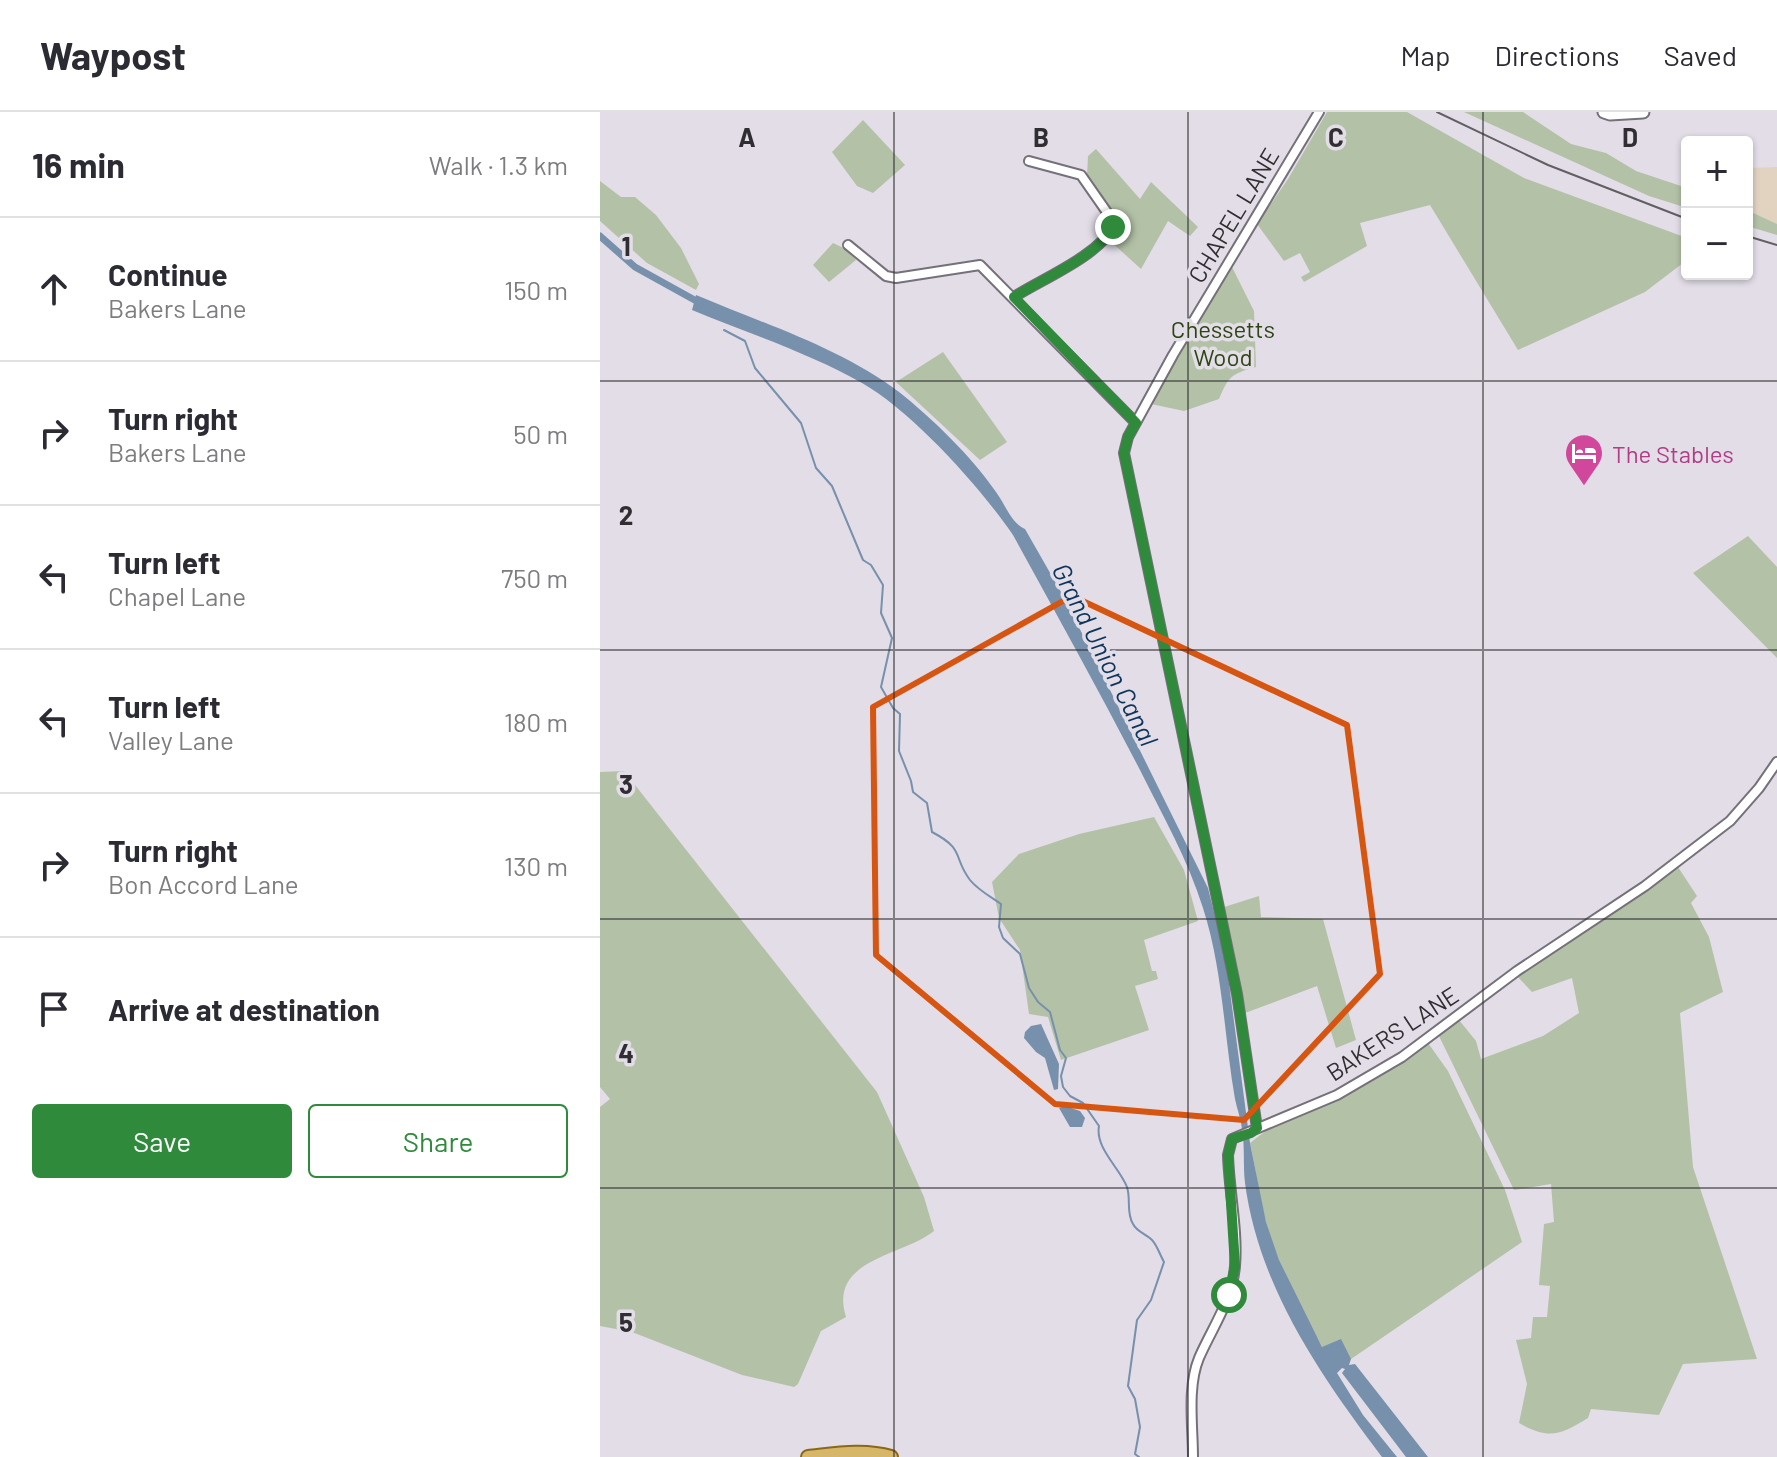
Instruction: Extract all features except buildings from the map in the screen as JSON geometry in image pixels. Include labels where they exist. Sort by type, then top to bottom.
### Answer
[{"type":"main road","points":[[808,1457],[850,1452],[879,1453],[891,1457]]},
{"type":"street","name":"CHAPEL LANE","points":[[1254,1130],[1237,994],[1124,453],[1128,437],[1211,289],[1319,112]]},
{"type":"street","points":[[1604,112],[1643,112]]},
{"type":"street","points":[[1014,297],[1075,261],[1113,227],[1111,218],[1081,175],[1029,161]]},
{"type":"street","points":[[848,245],[886,276],[896,278],[980,265],[1136,423]]},
{"type":"street","name":"BAKERS LANE","points":[[1193,1457],[1193,1388],[1199,1359],[1229,1295],[1235,1266],[1228,1155],[1232,1139],[1337,1095],[1402,1057],[1517,971],[1645,886],[1730,821],[1777,762]]},
{"type":"highlighted area","points":[[1072,596],[1347,725],[1380,974],[1244,1120],[1055,1104],[876,955],[873,707]]},
{"type":"shaded area","points":[[1777,167],[1777,224],[1753,213],[1753,168]]},
{"type":"green space","points":[[1327,112],[1407,112],[1524,178],[1681,236],[1681,265],[1645,292],[1518,350],[1430,205],[1360,223],[1367,246],[1304,282],[1301,277],[1310,272],[1300,253],[1284,261],[1257,224],[1288,179]]},
{"type":"green space","points":[[1464,112],[1523,112],[1571,144],[1606,153],[1636,171],[1681,186],[1681,206],[1649,196]]},
{"type":"green space","points":[[863,120],[905,165],[873,193],[857,186],[832,152]]},
{"type":"green space","points":[[1096,149],[1140,199],[1151,182],[1198,227],[1190,236],[1168,221],[1141,269],[1109,240],[1117,231],[1117,223],[1087,175],[1088,156]]},
{"type":"green space","points":[[600,181],[621,197],[635,197],[656,215],[681,248],[699,284],[696,290],[647,263],[600,221]]},
{"type":"green space","points":[[1753,213],[1777,224],[1777,235],[1753,228]]},
{"type":"green space","points":[[833,243],[848,250],[856,260],[829,282],[813,265]]},
{"type":"green space","name":"Chessetts Wood","points":[[1231,265],[1254,311],[1256,367],[1232,377],[1219,399],[1184,411],[1151,404],[1182,346]]},
{"type":"green space","points":[[943,352],[1007,442],[980,460],[896,382]]},
{"type":"green space","points":[[1748,536],[1777,567],[1777,658],[1693,573]]},
{"type":"green space","points":[[624,771],[877,1092],[924,1197],[934,1231],[857,1271],[848,1283],[843,1298],[846,1317],[821,1331],[794,1387],[742,1375],[632,1332],[600,1326],[600,1107],[610,1099],[600,1087],[600,772]]},
{"type":"green space","points":[[1154,817],[1184,870],[1198,921],[1144,940],[1152,971],[1156,971],[1158,979],[1135,986],[1149,1030],[1061,1060],[1048,1017],[1029,1014],[1020,950],[999,918],[992,882],[1019,854],[1079,834]]},
{"type":"green space","points":[[1678,867],[1697,896],[1691,903],[1709,937],[1723,992],[1680,1013],[1693,1167],[1757,1359],[1683,1364],[1659,1415],[1591,1409],[1588,1418],[1562,1432],[1538,1432],[1519,1423],[1527,1384],[1516,1340],[1531,1338],[1533,1317],[1547,1317],[1550,1286],[1539,1285],[1544,1224],[1554,1222],[1551,1184],[1514,1190],[1439,1036],[1459,1020],[1476,1041],[1481,1059],[1543,1036],[1579,1013],[1572,978],[1532,992],[1517,976]]},
{"type":"green space","points":[[1259,896],[1261,917],[1323,919],[1356,1040],[1336,1048],[1317,986],[1245,1013],[1221,908]]},
{"type":"green space","points":[[1428,1043],[1448,1071],[1505,1190],[1522,1242],[1335,1370],[1279,1260],[1264,1212],[1250,1143],[1267,1130],[1347,1095]]},
{"type":"water","points":[[696,295],[827,349],[899,392],[963,452],[1012,518],[1025,529],[1065,599],[1208,888],[1226,961],[1250,1143],[1266,1222],[1279,1260],[1322,1347],[1341,1339],[1351,1359],[1349,1365],[1355,1364],[1428,1457],[1406,1457],[1342,1373],[1345,1369],[1342,1368],[1337,1373],[1363,1415],[1397,1457],[1382,1457],[1337,1395],[1278,1294],[1252,1222],[1219,979],[1210,931],[1197,890],[1140,770],[1013,535],[983,495],[944,452],[882,396],[821,362],[692,310]]},
{"type":"water","points":[[1041,1024],[1059,1064],[1058,1089],[1054,1090],[1045,1058],[1024,1038],[1031,1026]]},
{"type":"water","points":[[1065,1106],[1080,1111],[1085,1118],[1082,1127],[1070,1127],[1059,1108]]},
{"type":"waterway","name":"Grand Union Canal","points":[[600,236],[635,267],[700,303]]},
{"type":"waterway","points":[[724,330],[745,341],[755,368],[801,423],[816,468],[832,486],[863,560],[871,565],[883,585],[881,613],[892,638],[881,687],[900,714],[899,751],[913,792],[927,803],[932,832],[954,849],[973,884],[1001,904],[999,927],[1003,938],[1020,954],[1029,988],[1038,1002],[1050,1012],[1060,1050],[1066,1058],[1061,1076],[1063,1087],[1070,1096],[1083,1103],[1099,1126],[1104,1150],[1127,1187],[1131,1220],[1154,1242],[1164,1262],[1151,1300],[1137,1320],[1128,1386],[1135,1399],[1140,1427],[1135,1454],[1139,1457]]},
{"type":"railway","points":[[1437,112],[1548,165],[1681,217]]},
{"type":"railway","points":[[1753,238],[1777,245]]},
{"type":"place","name":"The Stables","points":[[1584,487]]},
{"type":"route","points":[[1113,227],[1075,261],[1014,297],[1136,423],[1124,453],[1237,994],[1257,1128],[1232,1139],[1228,1155],[1235,1266],[1229,1295]]}]
